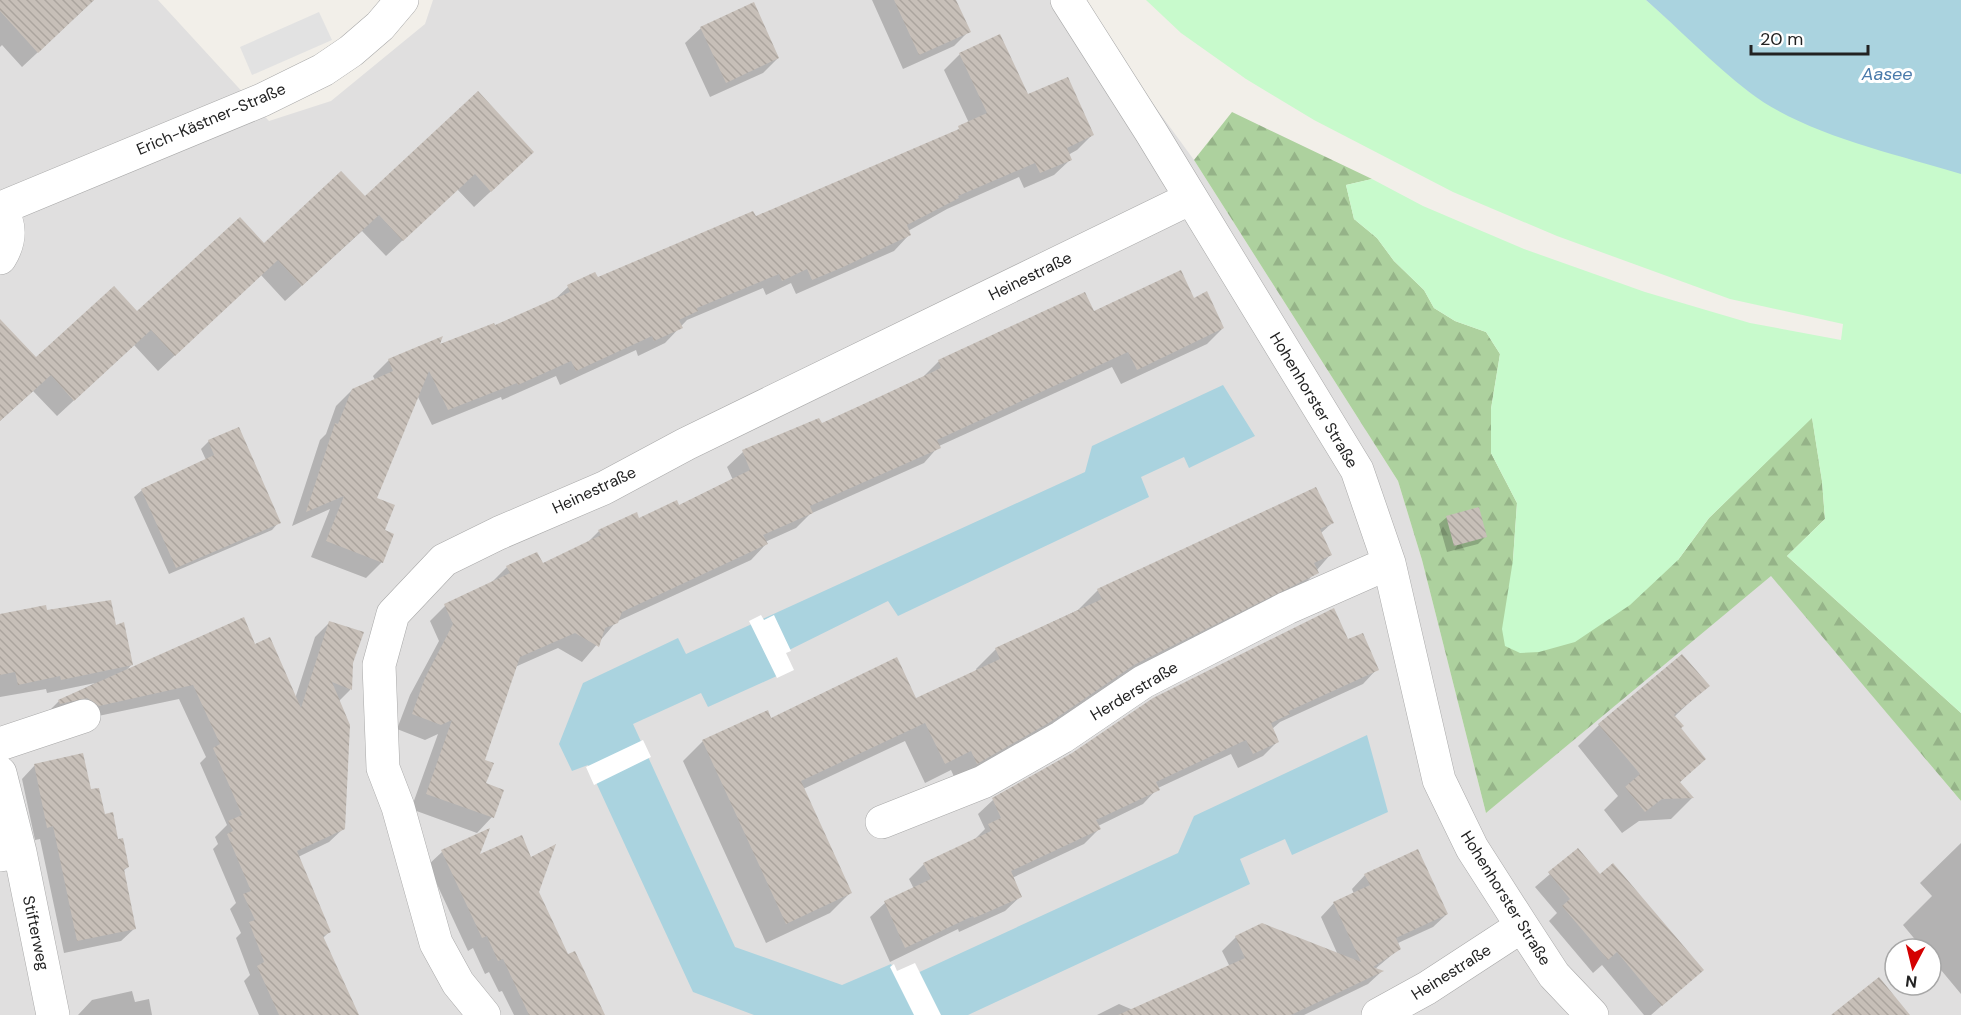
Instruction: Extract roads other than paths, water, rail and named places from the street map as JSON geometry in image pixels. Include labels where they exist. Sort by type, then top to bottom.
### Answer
[{"type":"street","name":"Erich-Kästner-Straße","points":[[0,258],[9,234],[1,207],[262,100],[323,70],[351,51],[380,26],[402,0]]},
{"type":"street","name":"Hohenhorster Straße","points":[[1068,0],[1357,470],[1389,563],[1439,780],[1472,848],[1522,926],[1554,975],[1592,1015]]},
{"type":"street","name":"Heinestraße","points":[[484,1015],[458,983],[436,943],[398,807],[382,768],[379,665],[393,614],[444,560],[499,533],[604,488],[686,444],[1191,198]]},
{"type":"street","name":"Herderstraße","points":[[882,822],[983,782],[1062,737],[1143,682],[1287,608],[1389,563]]},
{"type":"street","points":[[0,744],[84,716]]},
{"type":"street","name":"Stifterweg","points":[[0,773],[10,853],[53,1015]]},
{"type":"street","name":"Heinestraße","points":[[1378,1015],[1427,988],[1522,926]]},
{"type":"water","name":"Aasee","points":[[1646,0],[1961,0],[1961,174],[1850,141],[1796,120],[1771,107],[1736,81]]},
{"type":"water","points":[[1223,385],[1255,436],[1189,468],[1184,457],[1141,477],[1149,497],[898,616],[888,601],[771,659],[779,675],[708,707],[701,693],[633,724],[735,947],[842,985],[891,964],[900,981],[1178,853],[1194,816],[1367,735],[1388,812],[1292,855],[1285,839],[1240,859],[1250,884],[968,1015],[754,1015],[693,992],[588,765],[572,771],[559,744],[583,683],[678,638],[686,654],[1085,472],[1092,446]]}]
